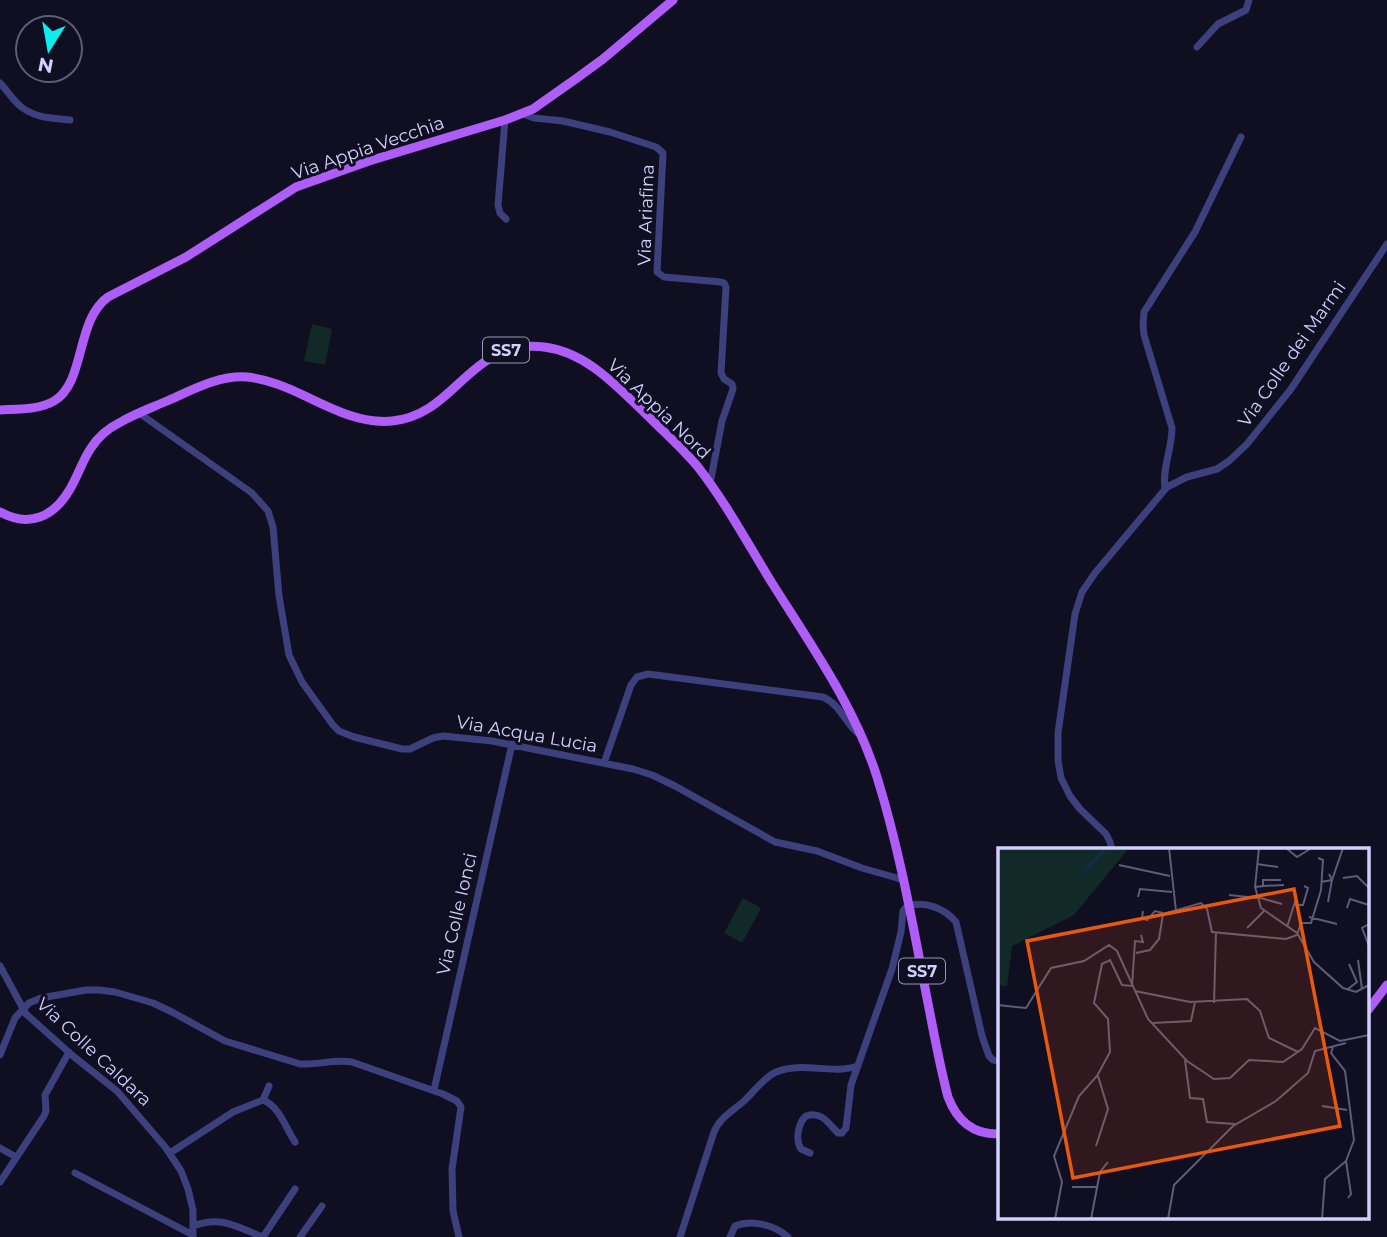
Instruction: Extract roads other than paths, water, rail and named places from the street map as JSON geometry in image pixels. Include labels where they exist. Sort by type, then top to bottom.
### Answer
[{"type":"main road","name":"Via Appia Vecchia","points":[[0,410],[40,406],[58,398],[71,379],[90,322],[102,302],[186,257],[282,195],[306,183],[523,114],[587,71],[673,0]]},
{"type":"main road","name":"Via Appia Nord","points":[[0,512],[13,518],[30,520],[51,511],[68,493],[86,456],[99,438],[112,427],[210,383],[246,377],[284,387],[350,416],[378,421],[398,420],[415,416],[432,406],[477,366],[495,354],[519,347],[542,346],[570,354],[603,374],[682,449],[710,484],[810,644],[863,737],[901,865]]},
{"type":"main road","name":"SS7","points":[[901,865],[938,1053],[951,1105],[959,1118],[970,1128],[998,1134]]},
{"type":"main road","points":[[1370,1007],[1387,985]]},
{"type":"street","points":[[1197,47],[1220,23],[1245,10],[1250,0]]},
{"type":"street","points":[[0,83],[16,103],[26,110],[43,117],[70,120]]},
{"type":"street","name":"Via Ariafina","points":[[523,114],[600,129],[656,147],[663,153],[657,272],[664,277],[721,282],[726,287],[721,373],[733,388],[722,421],[710,484]]},
{"type":"street","points":[[505,120],[498,205],[499,211],[506,219]]},
{"type":"street","points":[[1166,488],[1164,477],[1171,441],[1171,425],[1145,338],[1144,314],[1195,232],[1241,137]]},
{"type":"street","name":"Via Colle dei Marmi","points":[[1112,848],[1106,834],[1070,796],[1059,764],[1058,733],[1080,596],[1090,579],[1166,488],[1184,478],[1217,469],[1247,444],[1291,389],[1387,244]]},
{"type":"street","name":"Via Acqua Lucia","points":[[139,413],[252,493],[268,511],[273,527],[279,596],[289,655],[302,682],[337,729],[351,736],[402,749],[443,736],[512,744],[643,772],[662,779],[775,842],[821,852],[904,880]]},
{"type":"street","points":[[604,763],[631,684],[636,678],[646,674],[823,697],[835,705],[851,728],[863,737]]},
{"type":"street","name":"Via Colle Ionci","points":[[434,1090],[512,744]]},
{"type":"street","points":[[880,873],[901,865]]},
{"type":"street","points":[[810,1153],[798,1145],[801,1121],[808,1115],[826,1119],[837,1132],[844,1132],[850,1088],[892,969],[903,911],[909,905],[934,907],[956,922],[983,1040],[990,1058],[998,1061]]},
{"type":"street","name":"Via Colle Caldara","points":[[0,966],[23,1009],[31,1018],[117,1091],[170,1153],[186,1183],[192,1206],[193,1236]]},
{"type":"street","points":[[0,1055],[14,1020],[34,1000],[91,990],[115,992],[160,1006],[211,1035],[300,1064],[349,1061],[434,1090],[453,1099],[461,1107],[452,1169],[453,1211],[459,1237]]},
{"type":"street","points":[[0,1182],[44,1116],[46,1095],[69,1052]]},
{"type":"street","points":[[680,1237],[715,1129],[723,1117],[777,1071],[798,1068],[845,1069],[858,1066]]},
{"type":"street","points":[[263,1100],[269,1086]]},
{"type":"street","points":[[170,1153],[233,1112],[263,1100],[276,1110],[295,1142]]},
{"type":"street","points":[[0,1147],[16,1157]]},
{"type":"street","points":[[75,1172],[193,1236]]},
{"type":"street","points":[[193,1226],[218,1220],[263,1237],[295,1189]]},
{"type":"street","points":[[300,1237],[322,1206]]},
{"type":"street","points":[[730,1237],[737,1225],[752,1223],[769,1227],[788,1237]]}]
